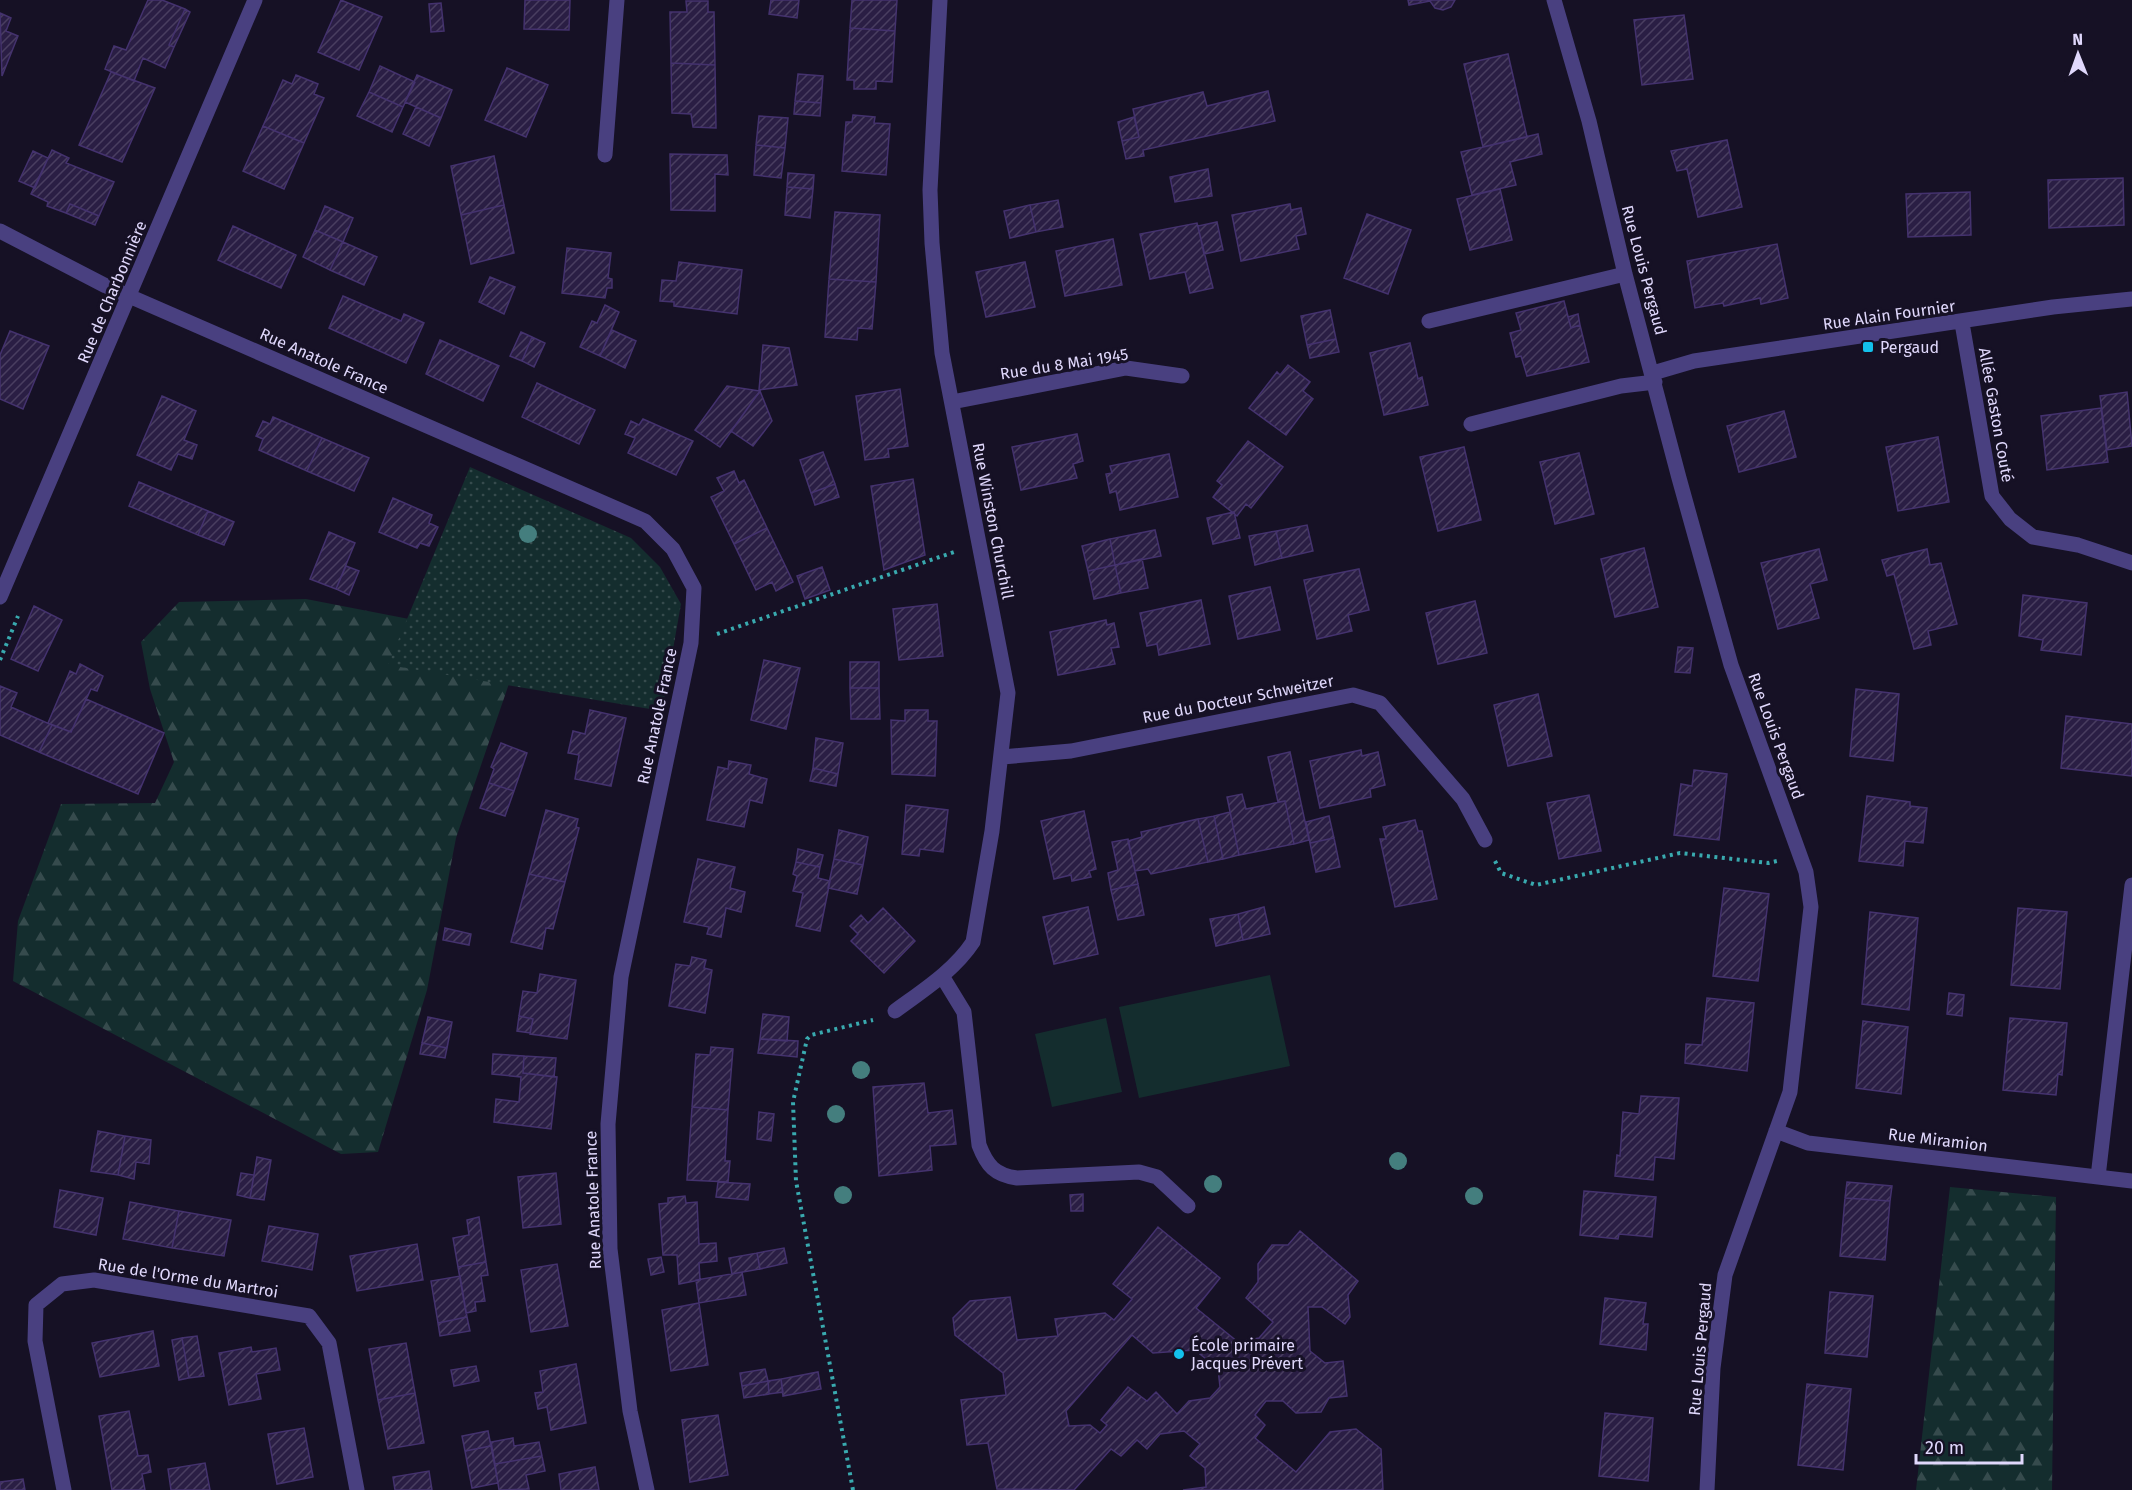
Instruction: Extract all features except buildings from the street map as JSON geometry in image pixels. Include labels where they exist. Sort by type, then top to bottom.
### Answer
[{"type":"street","name":"Rue de Charbonnière","points":[[0,596],[255,0]]},
{"type":"street","points":[[605,155],[617,0]]},
{"type":"street","name":"Rue Winston Churchill","points":[[895,1011],[942,975],[965,954],[974,942],[1002,757],[1008,693],[942,353],[932,243],[930,190],[940,0]]},
{"type":"street","name":"Rue Louis Pergaud","points":[[1554,0],[1589,121],[1625,274],[1731,665],[1801,855],[1811,907],[1790,1092],[1725,1275],[1713,1368],[1707,1490]]},
{"type":"street","name":"Rue Anatole France","points":[[0,231],[130,296],[645,521],[673,549],[694,588],[691,643],[621,977],[608,1124],[610,1249],[630,1411],[647,1490]]},
{"type":"street","points":[[1428,321],[1625,274]]},
{"type":"street","name":"Rue Alain Fournier","points":[[1471,424],[1654,377],[1694,362],[2053,307],[2132,299]]},
{"type":"street","name":"Allée Gaston Couté","points":[[1962,322],[1992,496],[2010,519],[2033,537],[2078,545],[2132,563]]},
{"type":"street","name":"Rue du 8 Mai 1945","points":[[952,402],[1126,368],[1182,376]]},
{"type":"street","name":"Rue du Docteur Schweitzer","points":[[1002,757],[1071,751],[1353,695],[1380,703],[1463,799],[1485,840]]},
{"type":"street","points":[[2098,1177],[2132,885]]},
{"type":"street","points":[[942,975],[964,1012],[979,1146],[986,1164],[1000,1176],[1017,1178],[1139,1172],[1157,1177],[1188,1206]]},
{"type":"street","name":"Rue Miramion","points":[[1776,1131],[1808,1143],[2132,1181]]},
{"type":"street","name":"Rue de l'Orme du Martroi","points":[[64,1490],[35,1341],[36,1305],[62,1284],[94,1280],[309,1316],[329,1343],[357,1490]]},
{"type":"path","points":[[691,643],[955,552]]},
{"type":"path","points":[[1485,840],[1501,873],[1536,885],[1680,853],[1768,863],[1801,855]]},
{"type":"path","points":[[853,1490],[796,1180],[793,1102],[807,1039],[811,1035],[876,1020],[895,1011]]},
{"type":"green space","points":[[470,467],[631,538],[660,567],[681,604],[662,711],[388,665]]},
{"type":"green space","points":[[306,599],[507,638],[513,672],[456,838],[427,990],[378,1152],[341,1154],[13,981],[18,921],[61,804],[155,803],[174,762],[150,689],[141,642],[179,602]]},
{"type":"green space","points":[[1270,975],[1290,1066],[1139,1098],[1119,1007]]},
{"type":"green space","points":[[1106,1018],[1122,1092],[1052,1107],[1035,1034]]},
{"type":"green space","points":[[1950,1187],[2056,1197],[2052,1490],[1916,1490]]},
{"type":"place","name":"Pergaud","points":[[1868,347]]},
{"type":"place","name":"École primaire Jacques Prévert","points":[[1179,1354]]}]
